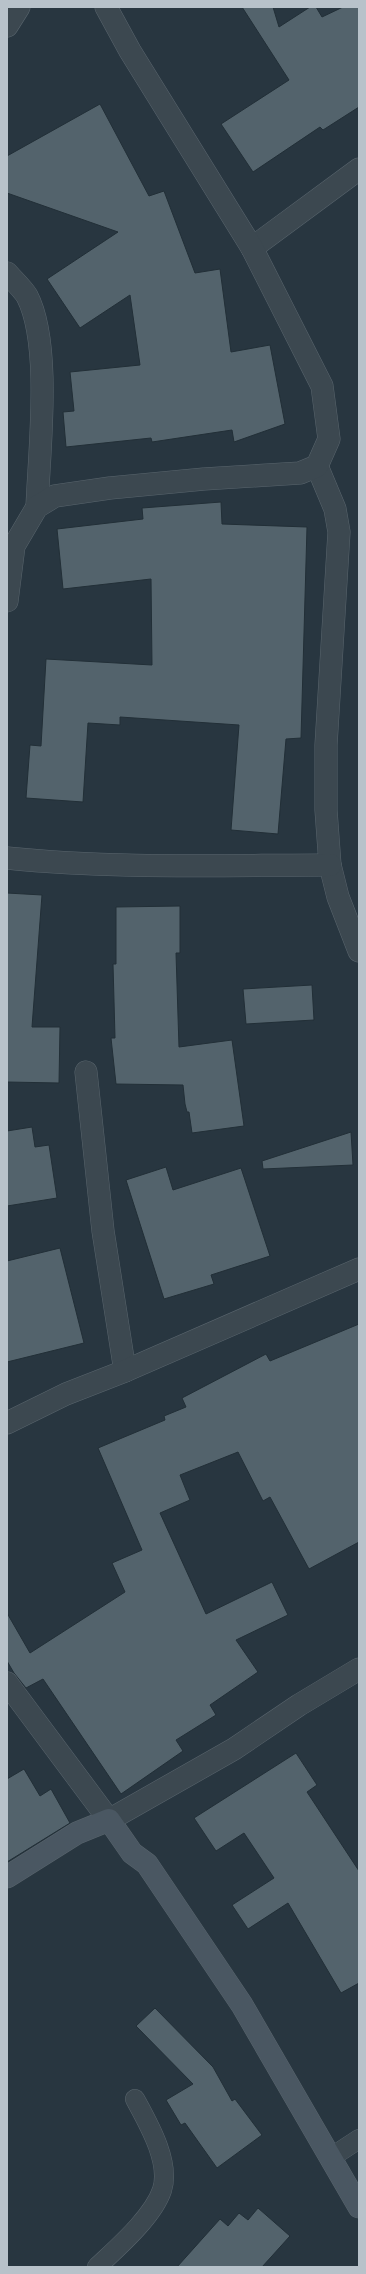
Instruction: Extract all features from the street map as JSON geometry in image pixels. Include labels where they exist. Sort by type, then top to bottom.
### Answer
[{"type":"street","points":[[7,26],[19,7]]},
{"type":"street","points":[[37,507],[55,496],[110,488],[204,479],[300,473],[316,466],[329,439],[322,386],[252,248],[130,51],[106,7]]},
{"type":"street","points":[[252,248],[359,169]]},
{"type":"street","points":[[7,273],[26,296],[40,336],[42,396],[37,507],[14,546],[7,601]]},
{"type":"street","points":[[316,466],[335,509],[339,532],[326,745],[326,810],[330,864],[338,897],[359,952]]},
{"type":"street","points":[[7,858],[39,861],[157,865],[330,864]]},
{"type":"street","points":[[86,1072],[103,1231],[125,1371]]},
{"type":"street","points":[[7,1422],[66,1394],[125,1371],[359,1269]]},
{"type":"street","points":[[7,1877],[77,1833],[109,1820],[234,1749],[299,1705],[359,1670]]},
{"type":"street","points":[[7,1683],[132,1852],[147,1864],[242,2005],[359,2207]]},
{"type":"lane","points":[[97,2267],[129,2236],[154,2205],[162,2190],[164,2173],[160,2154],[153,2131],[135,2099]]},
{"type":"lane","points":[[330,2158],[359,2139]]},
{"type":"building","points":[[242,7],[273,7],[279,27],[310,7],[316,7],[322,17],[343,7],[359,7],[359,107],[323,130],[320,127],[253,172],[221,124],[289,80]]},
{"type":"building","points":[[100,104],[149,196],[164,191],[195,273],[220,269],[231,352],[270,345],[285,424],[234,442],[232,430],[152,442],[151,438],[66,447],[63,412],[74,411],[70,372],[140,365],[130,295],[80,328],[47,279],[118,232],[7,193],[7,156]]},
{"type":"building","points":[[221,502],[222,524],[307,527],[301,738],[286,739],[278,834],[231,830],[239,725],[120,717],[120,725],[88,723],[83,802],[26,798],[30,745],[41,746],[46,659],[152,665],[151,579],[63,589],[57,529],[143,519],[142,508]]},
{"type":"building","points":[[7,893],[42,895],[32,1027],[60,1027],[59,1083],[7,1082]]},
{"type":"building","points":[[180,906],[180,953],[176,953],[179,1047],[232,1040],[244,1126],[192,1133],[189,1112],[187,1112],[185,1104],[183,1085],[116,1084],[111,1038],[115,1038],[113,964],[116,964],[116,907]]},
{"type":"building","points":[[312,985],[314,1020],[246,1024],[243,989]]},
{"type":"building","points":[[32,1127],[35,1147],[49,1145],[57,1198],[7,1206],[7,1131]]},
{"type":"building","points":[[351,1132],[353,1165],[263,1169],[262,1161]]},
{"type":"building","points":[[166,1167],[173,1190],[241,1168],[270,1256],[211,1275],[214,1284],[164,1299],[126,1180]]},
{"type":"building","points":[[60,1248],[84,1343],[7,1362],[7,1261]]},
{"type":"building","points":[[359,1324],[359,1542],[309,1569],[270,1497],[263,1501],[238,1452],[180,1475],[190,1500],[160,1513],[206,1614],[272,1582],[288,1615],[236,1640],[258,1672],[210,1705],[216,1715],[176,1740],[183,1751],[121,1794],[43,1679],[26,1688],[14,1673],[7,1661],[7,1613],[30,1653],[125,1592],[112,1563],[142,1550],[98,1448],[165,1420],[164,1416],[186,1407],[182,1398],[266,1354],[270,1361]]},
{"type":"building","points":[[296,1753],[317,1785],[307,1792],[359,1871],[359,1983],[341,1993],[288,1903],[248,1929],[232,1905],[274,1878],[244,1833],[216,1851],[194,1818]]},
{"type":"building","points":[[24,1769],[40,1796],[51,1789],[70,1823],[7,1862],[7,1779]]},
{"type":"building","points":[[155,2008],[213,2067],[232,2101],[235,2099],[262,2135],[217,2168],[185,2123],[181,2125],[166,2100],[193,2084],[136,2026]]},
{"type":"building","points":[[258,2208],[290,2236],[262,2267],[177,2267],[220,2219],[228,2226],[239,2213],[248,2220]]}]
